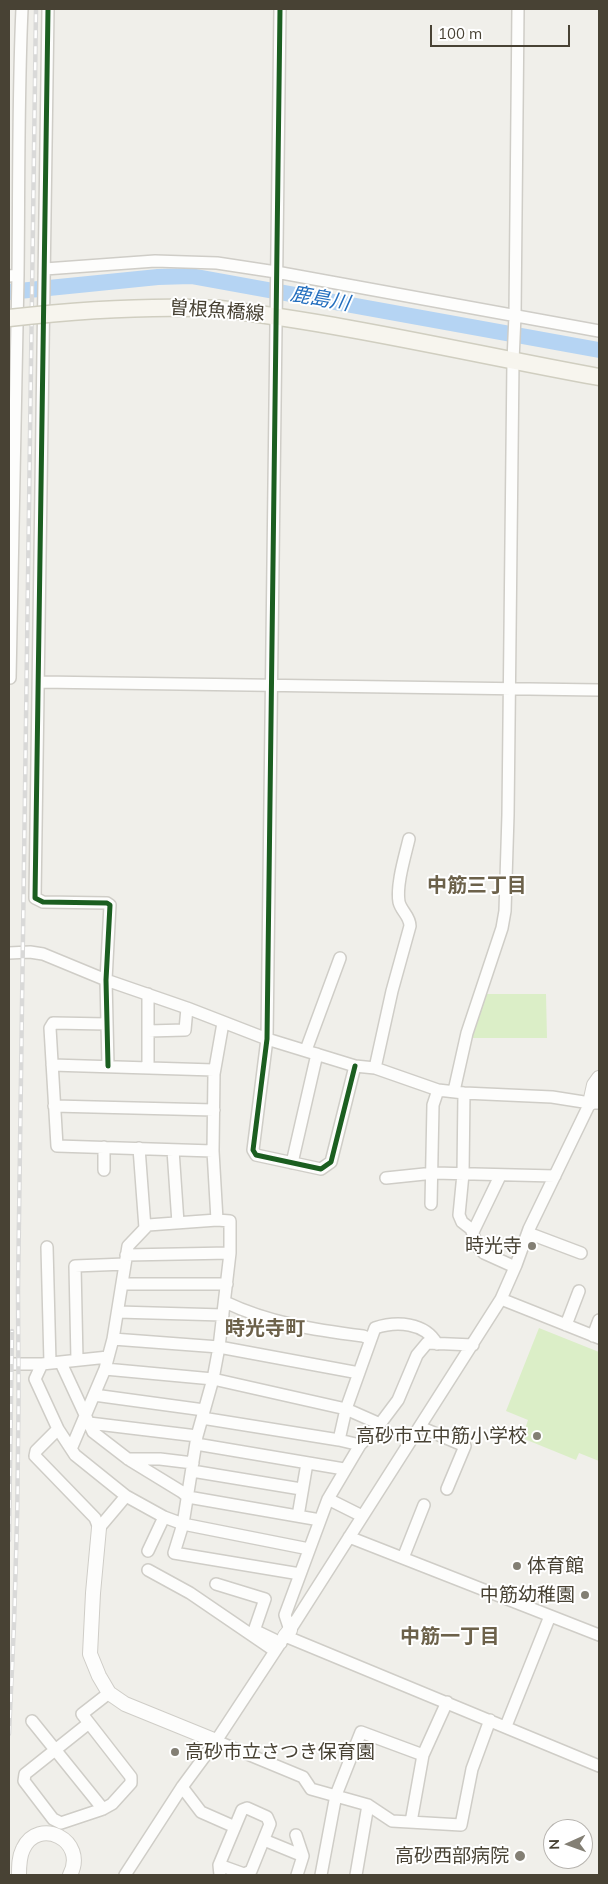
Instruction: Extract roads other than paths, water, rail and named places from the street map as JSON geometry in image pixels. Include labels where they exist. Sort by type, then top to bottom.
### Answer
[{"type":"main road","name":"曽根魚橋線","points":[[12,318],[95,309],[166,307],[220,309],[276,308],[403,338],[513,353],[599,377]]},
{"type":"street","points":[[9,678],[14,86],[22,9]]},
{"type":"street","points":[[48,9],[40,682],[35,898],[43,902],[107,903],[110,905],[106,980],[108,1066]]},
{"type":"street","points":[[280,9],[267,1039],[253,1150],[256,1155],[321,1169],[331,1162],[355,1066]]},
{"type":"street","points":[[515,1267],[484,1253],[478,1247],[473,1232],[462,1222],[459,1215],[463,1174],[459,1092],[467,1033],[502,928],[505,911],[518,9]]},
{"type":"street","points":[[9,26],[21,26]]},
{"type":"street","points":[[44,269],[155,261],[217,263],[276,277],[515,320],[599,331]]},
{"type":"street","points":[[40,682],[599,690]]},
{"type":"street","points":[[375,1068],[392,990],[410,926],[410,920],[400,904],[399,894],[409,839]]},
{"type":"street","points":[[9,953],[30,952],[43,954],[106,980],[187,1008],[267,1039],[355,1066],[375,1068],[438,1090],[552,1097],[594,1103]]},
{"type":"street","points":[[292,1163],[311,1052],[330,970],[340,958]]},
{"type":"street","points":[[148,994],[148,1068]]},
{"type":"street","points":[[148,1030],[185,1030],[187,1008]]},
{"type":"street","points":[[107,1024],[53,1023],[50,1028],[57,1146],[213,1151]]},
{"type":"street","points":[[217,1220],[213,1151],[214,1070],[223,1023]]},
{"type":"street","points":[[52,1065],[214,1070]]},
{"type":"street","points":[[125,1875],[182,1787],[216,1741],[283,1640],[501,1299],[554,1176],[594,1103],[594,1085],[599,1078]]},
{"type":"street","points":[[431,1204],[433,1105],[438,1090]]},
{"type":"street","points":[[54,1106],[214,1110]]},
{"type":"street","points":[[104,1148],[104,1170]]},
{"type":"street","points":[[139,1148],[145,1228]]},
{"type":"street","points":[[174,1150],[178,1223]]},
{"type":"street","points":[[386,1178],[432,1173],[554,1176]]},
{"type":"street","points":[[473,1232],[500,1176]]},
{"type":"street","points":[[71,1449],[87,1419],[113,1339],[128,1246],[148,1225],[217,1220],[230,1221],[230,1253],[219,1346],[213,1380],[197,1440],[183,1524],[174,1553],[300,1574]]},
{"type":"street","points":[[528,1233],[564,1252],[581,1253]]},
{"type":"street","points":[[47,1247],[51,1363],[87,1419],[93,1432],[128,1459],[188,1497],[320,1520]]},
{"type":"street","points":[[77,1360],[75,1266],[126,1260],[230,1253]]},
{"type":"street","points":[[123,1284],[227,1284]]},
{"type":"street","points":[[566,1325],[579,1291]]},
{"type":"street","points":[[501,1299],[596,1337],[599,1320]]},
{"type":"street","points":[[225,1302],[247,1313],[304,1328],[363,1336],[371,1339]]},
{"type":"street","points":[[118,1312],[223,1315]]},
{"type":"street","points":[[339,1440],[346,1409],[374,1328],[384,1325],[403,1325],[423,1329],[432,1336],[437,1344]]},
{"type":"street","points":[[113,1339],[219,1346],[359,1373]]},
{"type":"street","points":[[283,1640],[285,1615],[328,1499],[344,1469],[360,1445],[380,1424],[398,1400],[417,1355],[427,1344],[473,1345]]},
{"type":"street","points":[[9,1364],[77,1360],[213,1380],[346,1409],[380,1424]]},
{"type":"street","points":[[51,1363],[35,1379],[58,1429],[75,1455],[126,1496],[164,1517],[183,1524],[309,1549]]},
{"type":"street","points":[[94,1395],[360,1445]]},
{"type":"street","points":[[87,1419],[344,1469]]},
{"type":"street","points":[[420,1426],[465,1446],[447,1489]]},
{"type":"street","points":[[58,1429],[36,1451],[35,1456],[95,1518],[99,1528],[90,1654],[99,1676],[109,1693],[125,1704],[303,1777],[311,1789],[368,1805],[392,1821],[461,1825],[472,1769],[490,1720]]},
{"type":"street","points":[[128,1459],[152,1458],[301,1489]]},
{"type":"street","points":[[298,1516],[301,1489],[307,1463]]},
{"type":"street","points":[[99,1528],[126,1496]]},
{"type":"street","points":[[328,1499],[362,1516]]},
{"type":"street","points":[[404,1558],[410,1526],[424,1505]]},
{"type":"street","points":[[148,1551],[164,1517]]},
{"type":"street","points":[[349,1537],[599,1635]]},
{"type":"street","points":[[148,1570],[283,1640]]},
{"type":"street","points":[[216,1584],[265,1599],[255,1628],[256,1631],[447,1702],[599,1766]]},
{"type":"street","points":[[506,1726],[550,1616]]},
{"type":"street","points":[[89,1723],[25,1774],[24,1780],[53,1819],[62,1823],[103,1810],[112,1804],[131,1783],[131,1778],[89,1723],[82,1714],[109,1693]]},
{"type":"street","points":[[411,1822],[423,1756],[447,1702]]},
{"type":"street","points":[[32,1721],[103,1810]]},
{"type":"street","points":[[321,1875],[336,1795],[361,1732],[423,1756]]},
{"type":"street","points":[[182,1787],[201,1812],[236,1827]]},
{"type":"street","points":[[356,1875],[368,1805]]},
{"type":"street","points":[[247,1808],[267,1817],[270,1824],[252,1871],[244,1874],[219,1870],[236,1827],[242,1810],[247,1808]]},
{"type":"street","points":[[19,1875],[20,1856],[25,1845],[33,1836],[52,1833],[64,1839],[73,1850],[74,1865],[70,1875]]},
{"type":"street","points":[[296,1836],[303,1856],[297,1875]]},
{"type":"street","points":[[264,1840],[303,1856]]},
{"type":"waterway","name":"鹿島川","points":[[9,292],[158,277],[191,276],[599,350]]},
{"type":"railway","points":[[9,1734],[16,1567],[19,1400],[18,1289],[36,9]]},
{"type":"railway","points":[[9,1540],[12,1331]]},
{"type":"place","name":"時光寺","points":[[532,1246]]},
{"type":"place","name":"高砂市立中筋小学校","points":[[537,1436]]},
{"type":"place","name":"体育館","points":[[517,1566]]},
{"type":"place","name":"中筋幼稚園","points":[[585,1595]]},
{"type":"place","name":"高砂市立さつき保育園","points":[[175,1752]]},
{"type":"place","name":"高砂西部病院","points":[[520,1856]]},
{"type":"district","name":"中筋三丁目","points":[[477,886]]},
{"type":"district","name":"時光寺町","points":[[265,1329]]},
{"type":"district","name":"中筋一丁目","points":[[450,1637]]}]
